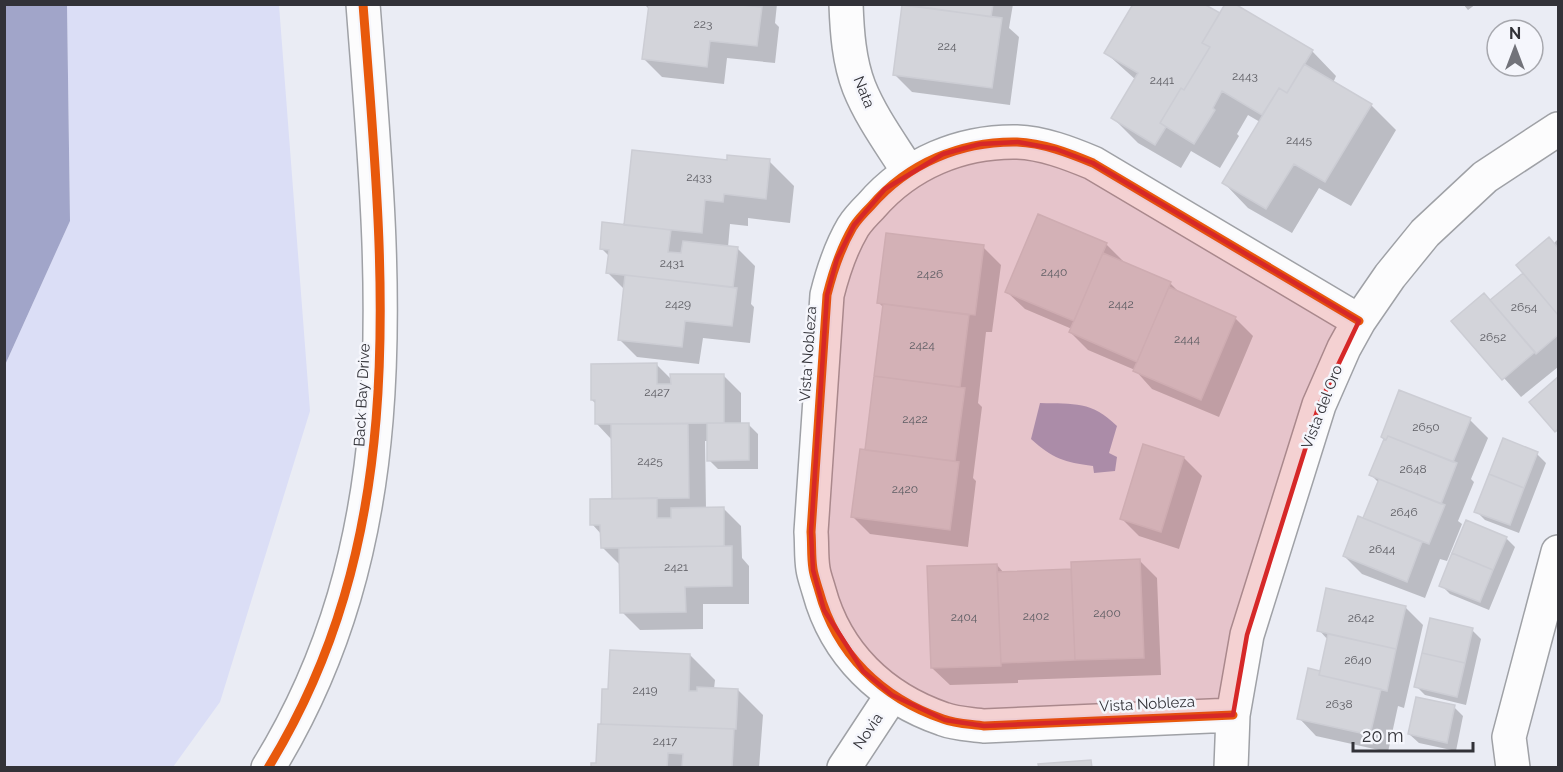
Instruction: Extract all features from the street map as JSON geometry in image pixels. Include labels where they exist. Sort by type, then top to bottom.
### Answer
[{"type":"street","name":"Back Bay Drive","points":[[268,768],[307,696],[328,644],[362,532],[372,469],[380,385],[381,273],[377,178],[363,4]]},
{"type":"street","name":"Nata","points":[[846,4],[848,39],[859,86],[881,129],[908,171]]},
{"type":"street","name":"Vista del Oro","points":[[1231,768],[1233,715],[1247,635],[1319,405],[1344,348],[1359,321],[1390,276],[1425,233],[1485,177],[1558,129]]},
{"type":"street","name":"Vista Nobleza","points":[[1233,715],[984,726],[945,720],[909,705],[892,696],[863,672],[840,642],[829,621],[813,570],[811,532],[827,295],[837,259],[854,225],[885,189],[908,171],[943,154],[980,144],[1018,142],[1056,149],[1093,163],[1359,321]]},
{"type":"street","points":[[1513,768],[1509,737],[1558,552]]},
{"type":"street","name":"Novia","points":[[844,768],[892,696]]},
{"type":"highlighted area","points":[[1018,142],[1056,149],[1093,163],[1359,321],[1319,405],[1247,635],[1233,715],[984,726],[945,720],[892,695],[863,671],[824,610],[813,570],[811,532],[827,295],[837,259],[854,225],[885,189],[943,154],[980,144]]},
{"type":"shaded area","points":[[5,4],[67,5],[70,221],[5,365]]},
{"type":"shaded area","points":[[67,5],[279,5],[310,411],[220,702],[173,767],[5,768],[5,365],[70,221]]},
{"type":"shaded area","points":[[1040,403],[1073,404],[1091,408],[1117,426],[1109,453],[1117,457],[1115,471],[1094,473],[1093,466],[1059,458],[1031,439]]},
{"type":"building","points":[[649,4],[730,4],[762,7],[757,46],[710,41],[707,67],[642,59]]},
{"type":"building","points":[[902,4],[993,4],[991,17]]},
{"type":"building","points":[[1133,4],[1204,4],[1220,13],[1202,43],[1210,47],[1184,90],[1181,88],[1160,123],[1166,127],[1155,145],[1111,118],[1138,73],[1104,53]]},
{"type":"building","points":[[1225,4],[1235,4],[1313,50],[1287,93],[1279,88],[1262,115],[1222,91],[1213,108],[1215,110],[1194,144],[1160,123],[1181,88],[1184,90],[1210,47],[1202,43]]},
{"type":"building","points":[[902,5],[1002,18],[992,88],[893,75]]},
{"type":"building","points":[[1304,64],[1372,104],[1325,182],[1294,164],[1266,209],[1222,183],[1279,88],[1287,93]]},
{"type":"building","points":[[632,150],[727,160],[727,155],[770,159],[766,199],[724,194],[723,202],[705,200],[702,233],[624,225]]},
{"type":"building","points":[[1038,214],[1107,243],[1074,321],[1005,292]]},
{"type":"building","points":[[602,222],[671,230],[668,252],[681,253],[683,241],[738,247],[733,287],[606,273],[609,250],[600,249]]},
{"type":"building","points":[[886,233],[984,245],[975,315],[877,303]]},
{"type":"building","points":[[1549,237],[1558,248],[1558,315],[1516,265]]},
{"type":"building","points":[[1103,253],[1171,282],[1137,362],[1069,332]]},
{"type":"building","points":[[1523,273],[1558,315],[1558,335],[1536,354],[1490,300]]},
{"type":"building","points":[[625,275],[737,288],[732,326],[685,321],[682,347],[618,340]]},
{"type":"building","points":[[1169,287],[1236,317],[1201,400],[1133,371]]},
{"type":"building","points":[[1484,293],[1535,352],[1502,380],[1451,321]]},
{"type":"building","points":[[883,304],[969,315],[960,387],[874,376]]},
{"type":"building","points":[[657,363],[657,384],[671,384],[670,374],[724,374],[724,423],[595,424],[595,400],[591,400],[591,364]]},
{"type":"building","points":[[874,376],[965,388],[955,461],[865,450]]},
{"type":"building","points":[[1558,377],[1558,429],[1555,432],[1529,402]]},
{"type":"building","points":[[1399,390],[1471,418],[1453,462],[1388,436],[1386,440],[1381,437]]},
{"type":"building","points":[[707,423],[749,423],[749,460],[707,461]]},
{"type":"building","points":[[611,424],[688,424],[689,498],[612,499]]},
{"type":"building","points":[[1388,436],[1457,463],[1441,504],[1369,475],[1384,439],[1386,440]]},
{"type":"building","points":[[1503,438],[1538,452],[1524,488],[1489,474]]},
{"type":"building","points":[[1143,444],[1184,457],[1161,532],[1120,519]]},
{"type":"building","points":[[860,449],[959,462],[950,530],[851,517]]},
{"type":"building","points":[[1489,474],[1524,488],[1510,525],[1474,512]]},
{"type":"building","points":[[1379,479],[1445,505],[1429,544],[1363,518]]},
{"type":"building","points":[[657,498],[657,518],[671,518],[671,508],[724,507],[724,546],[601,548],[600,525],[590,525],[590,499]]},
{"type":"building","points":[[1358,516],[1422,542],[1407,582],[1343,556]]},
{"type":"building","points":[[1466,520],[1507,537],[1493,570],[1452,553]]},
{"type":"building","points":[[732,546],[732,586],[685,587],[686,612],[620,613],[619,548]]},
{"type":"building","points":[[1452,553],[1493,570],[1480,602],[1439,586]]},
{"type":"building","points":[[1140,559],[1144,658],[1075,660],[1071,562]]},
{"type":"building","points":[[997,564],[1001,666],[931,668],[927,566]]},
{"type":"building","points":[[1071,569],[1075,660],[1001,663],[997,572]]},
{"type":"building","points":[[1326,588],[1406,606],[1396,649],[1317,631]]},
{"type":"building","points":[[1430,618],[1473,628],[1465,663],[1422,653]]},
{"type":"building","points":[[1328,634],[1396,649],[1387,691],[1319,675]]},
{"type":"building","points":[[610,650],[690,654],[689,691],[697,691],[697,687],[738,689],[736,729],[601,724],[602,689],[608,689]]},
{"type":"building","points":[[1422,653],[1465,663],[1457,697],[1414,687]]},
{"type":"building","points":[[1308,668],[1320,671],[1319,675],[1381,689],[1370,735],[1297,719]]},
{"type":"building","points":[[1416,697],[1455,705],[1447,743],[1408,734]]},
{"type":"building","points":[[598,724],[734,729],[732,768],[682,767],[683,754],[668,753],[667,768],[591,768],[591,763],[596,763]]},
{"type":"building","points":[[1091,760],[1092,768],[1039,768],[1038,764]]},
{"type":"cycle path","points":[[268,768],[315,678],[347,586],[367,492],[378,396],[380,299],[377,201],[363,4]]},
{"type":"cycle path","points":[[1233,715],[984,726],[964,724],[948,721],[900,699],[864,671],[837,635],[827,614],[812,560],[811,532],[827,295],[834,269],[855,224],[886,191],[902,178],[919,167],[956,150],[1017,142],[1056,149],[1093,163],[1359,321]]}]
